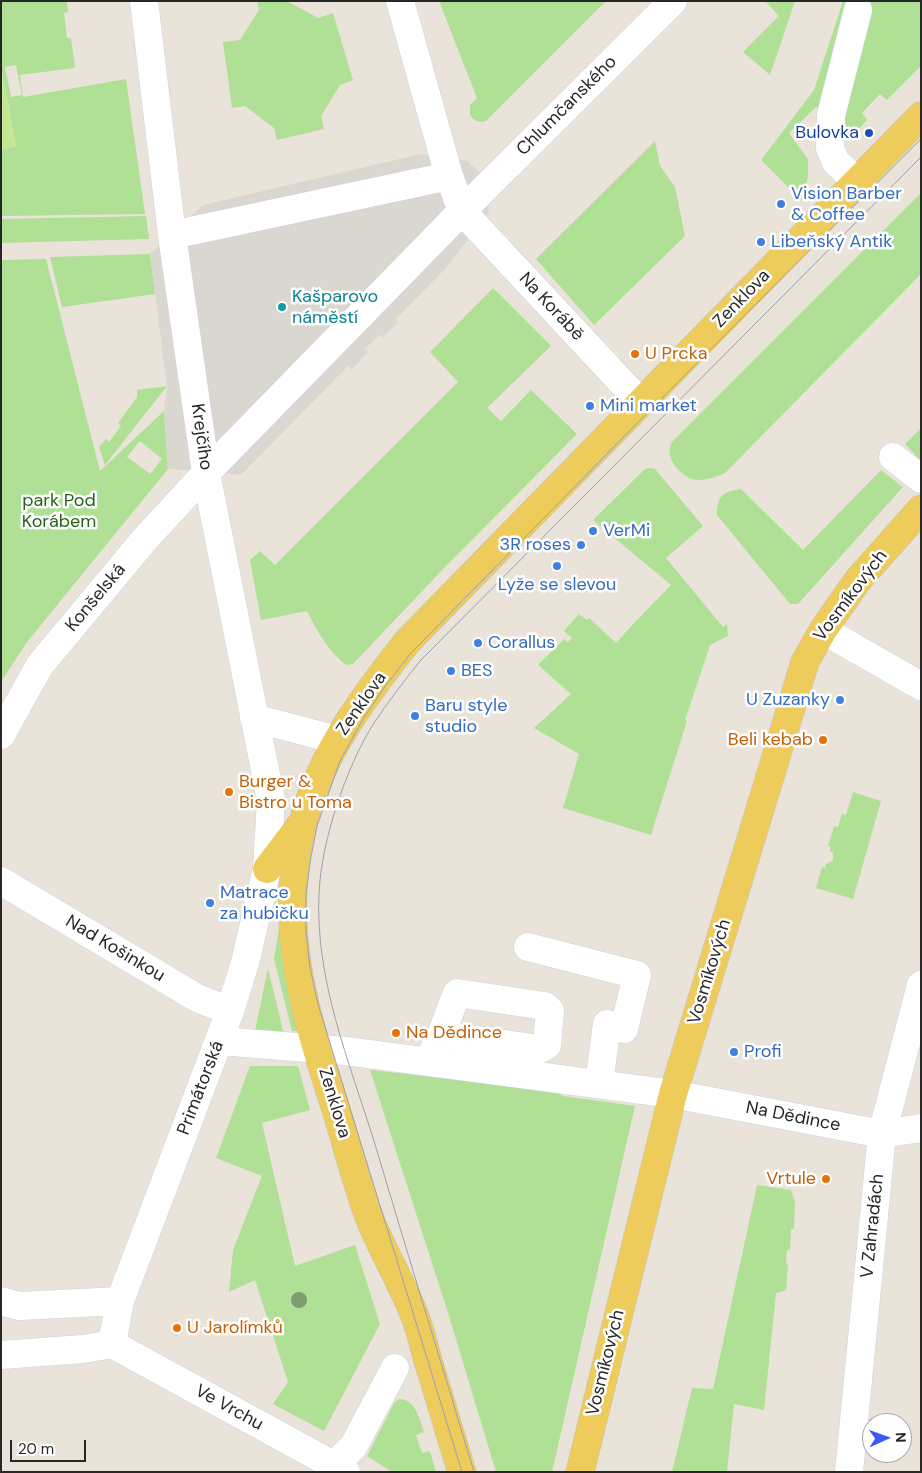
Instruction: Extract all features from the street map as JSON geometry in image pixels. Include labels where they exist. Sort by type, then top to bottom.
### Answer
[{"type":"main road","name":"Zenklova","points":[[462,1472],[414,1315],[369,1216],[316,1048],[303,999],[296,960],[293,915],[294,871],[303,822],[318,780],[337,740],[364,697],[407,642],[921,116]]},
{"type":"main road","name":"Vosmíkových","points":[[580,1472],[673,1094],[805,662],[823,630],[858,580],[921,509]]},
{"type":"main road","points":[[267,869],[303,822]]},
{"type":"street","name":"Krejčího","points":[[144,1],[172,235],[206,473],[271,800],[267,869]]},
{"type":"street","points":[[206,473],[462,211],[449,176],[400,1]]},
{"type":"street","name":"Chlumčanského","points":[[462,211],[663,5]]},
{"type":"street","points":[[857,182],[836,162],[830,148],[831,115],[858,10]]},
{"type":"street","points":[[172,235],[449,176]]},
{"type":"street","name":"Na Korábě","points":[[462,211],[641,403]]},
{"type":"street","points":[[893,457],[921,479]]},
{"type":"street","name":"Konšelská","points":[[1,735],[40,665],[146,539],[206,473]]},
{"type":"street","points":[[823,630],[921,686]]},
{"type":"street","points":[[254,718],[337,740]]},
{"type":"street","name":"Primátorská","points":[[112,1344],[120,1301],[230,1011],[245,963],[267,869]]},
{"type":"street","name":"Nad Košinkou","points":[[1,881],[197,998],[230,1011]]},
{"type":"street","points":[[528,947],[638,975],[624,1029],[607,1024],[599,1084]]},
{"type":"street","name":"V Zahradách","points":[[848,1472],[882,1134],[921,985]]},
{"type":"street","points":[[428,1062],[441,1035]]},
{"type":"street","name":"Na Dědince","points":[[219,1041],[316,1048],[673,1094],[882,1134],[921,1128]]},
{"type":"street","points":[[1,1301],[19,1306],[120,1301]]},
{"type":"street","points":[[1,1355],[82,1349],[112,1344]]},
{"type":"street","name":"Ve Vrchu","points":[[112,1344],[337,1470]]},
{"type":"street","points":[[337,1470],[353,1447],[395,1368]]},
{"type":"green space","points":[[1,1],[67,1],[68,12],[64,13],[67,38],[71,38],[75,68],[20,75],[23,97],[126,79],[145,214],[1,216],[1,149],[16,146],[1,67]],"holes":[[[16,65],[22,95],[11,97],[5,67]]]},
{"type":"green space","points":[[257,1],[287,1],[318,18],[333,13],[353,80],[340,85],[321,116],[324,129],[277,140],[274,128],[245,106],[232,108],[223,42],[240,40],[259,10]]},
{"type":"green space","points":[[439,1],[606,1],[487,120],[480,122],[470,115],[470,105],[477,98]]},
{"type":"green space","points":[[765,1],[795,1],[770,75],[743,52],[779,16]]},
{"type":"green space","points":[[843,1],[921,1],[921,66],[887,100],[880,94],[862,113],[867,120],[846,142],[845,118],[831,115],[816,107],[789,133],[808,159],[808,177],[802,201],[761,160],[814,90]]},
{"type":"green space","points":[[1,67],[16,146],[1,149]]},
{"type":"green space","points":[[655,141],[660,166],[675,187],[685,236],[594,325],[536,259]]},
{"type":"green space","points":[[921,193],[921,274],[725,473],[712,478],[698,480],[689,478],[680,472],[671,459],[671,443]]},
{"type":"green space","points":[[146,216],[149,239],[1,243],[1,219]]},
{"type":"green space","points":[[150,254],[155,294],[62,307],[50,257]]},
{"type":"green space","name":"park Pod Korábem","points":[[46,259],[100,471],[164,411],[168,469],[27,642],[1,682],[1,260]],"holes":[[[140,441],[162,459],[150,474],[127,457]]]},
{"type":"green space","points":[[493,288],[551,346],[487,408],[501,421],[531,390],[577,434],[444,568],[353,664],[346,665],[328,647],[307,611],[261,620],[250,560],[260,551],[275,565],[458,382],[430,352]]},
{"type":"green space","points":[[167,386],[105,465],[99,447],[106,439],[109,442],[121,426],[118,423],[137,397],[137,390]]},
{"type":"green space","points":[[921,428],[921,461],[905,444]]},
{"type":"green space","points":[[645,469],[655,469],[703,526],[666,558],[723,627],[727,624],[728,636],[710,645],[685,720],[687,721],[651,835],[563,808],[579,754],[534,728],[571,694],[538,665],[564,639],[568,642],[572,638],[564,631],[579,614],[587,620],[589,618],[616,643],[671,585],[593,520]]},
{"type":"green space","points":[[881,470],[903,487],[798,604],[790,604],[717,515],[718,503],[722,496],[725,493],[741,489],[803,550]]},
{"type":"green space","points":[[853,792],[881,801],[853,899],[816,888],[822,867],[825,868],[826,864],[833,859],[833,853],[830,851],[831,847],[828,846],[834,826],[838,827],[842,814],[846,815]]},
{"type":"green space","points":[[282,911],[300,1029],[296,1031],[292,1031],[274,958]]},
{"type":"green space","points":[[268,968],[283,1031],[255,1031]]},
{"type":"green space","points":[[250,1066],[298,1066],[310,1110],[262,1123],[295,1266],[355,1245],[380,1324],[324,1431],[273,1404],[288,1382],[255,1280],[229,1292],[233,1250],[262,1176],[216,1158]]},
{"type":"green space","points":[[370,1070],[553,1090],[563,1096],[635,1106],[552,1472],[496,1472],[449,1316]]},
{"type":"green space","points":[[757,1185],[791,1190],[795,1202],[794,1229],[791,1229],[790,1250],[787,1250],[786,1290],[776,1293],[764,1410],[734,1404],[727,1472],[672,1472],[692,1388],[713,1389]]},
{"type":"green space","points":[[399,1399],[409,1402],[416,1411],[424,1432],[416,1435],[422,1453],[430,1451],[436,1472],[392,1472],[367,1456],[394,1403]]},
{"type":"shaded area","name":"Kašparovo náměstí","points":[[421,154],[468,161],[480,172],[489,213],[445,269],[396,319],[399,322],[383,337],[379,335],[365,349],[368,352],[352,369],[348,366],[241,475],[168,469],[164,411],[167,386],[150,254],[203,205]]},
{"type":"tram line","points":[[462,1472],[318,1004],[310,968],[306,932],[306,893],[317,826],[340,761],[363,719],[411,653],[921,139]]},
{"type":"tram line","points":[[474,1472],[328,989],[322,958],[319,894],[324,852],[337,806],[354,761],[374,723],[420,661],[921,157]]},
{"type":"place","name":"Bulovka","points":[[869,133]]},
{"type":"place","name":"Vision Barber & Coffee","points":[[781,204]]},
{"type":"place","name":"Libeňský Antik","points":[[761,242]]},
{"type":"place","name":"Kašparovo náměstí","points":[[282,307]]},
{"type":"place","name":"U Prcka","points":[[635,354]]},
{"type":"place","name":"Mini market","points":[[590,406]]},
{"type":"place","name":"VerMi","points":[[593,531]]},
{"type":"place","name":"3R roses","points":[[581,545]]},
{"type":"place","name":"Lyže se slevou","points":[[557,566]]},
{"type":"place","name":"Corallus","points":[[478,643]]},
{"type":"place","name":"BES","points":[[451,671]]},
{"type":"place","name":"U Zuzanky","points":[[840,700]]},
{"type":"place","name":"Baru style studio","points":[[415,716]]},
{"type":"place","name":"Beli kebab","points":[[823,740]]},
{"type":"place","name":"Burger & Bistro u Toma","points":[[229,792]]},
{"type":"place","name":"Matrace za hubičku","points":[[210,903]]},
{"type":"place","name":"Na Dědince","points":[[396,1033]]},
{"type":"place","name":"Profi","points":[[734,1052]]},
{"type":"place","name":"Vrtule","points":[[826,1179]]},
{"type":"place","name":"U Jarolímků","points":[[177,1328]]}]
